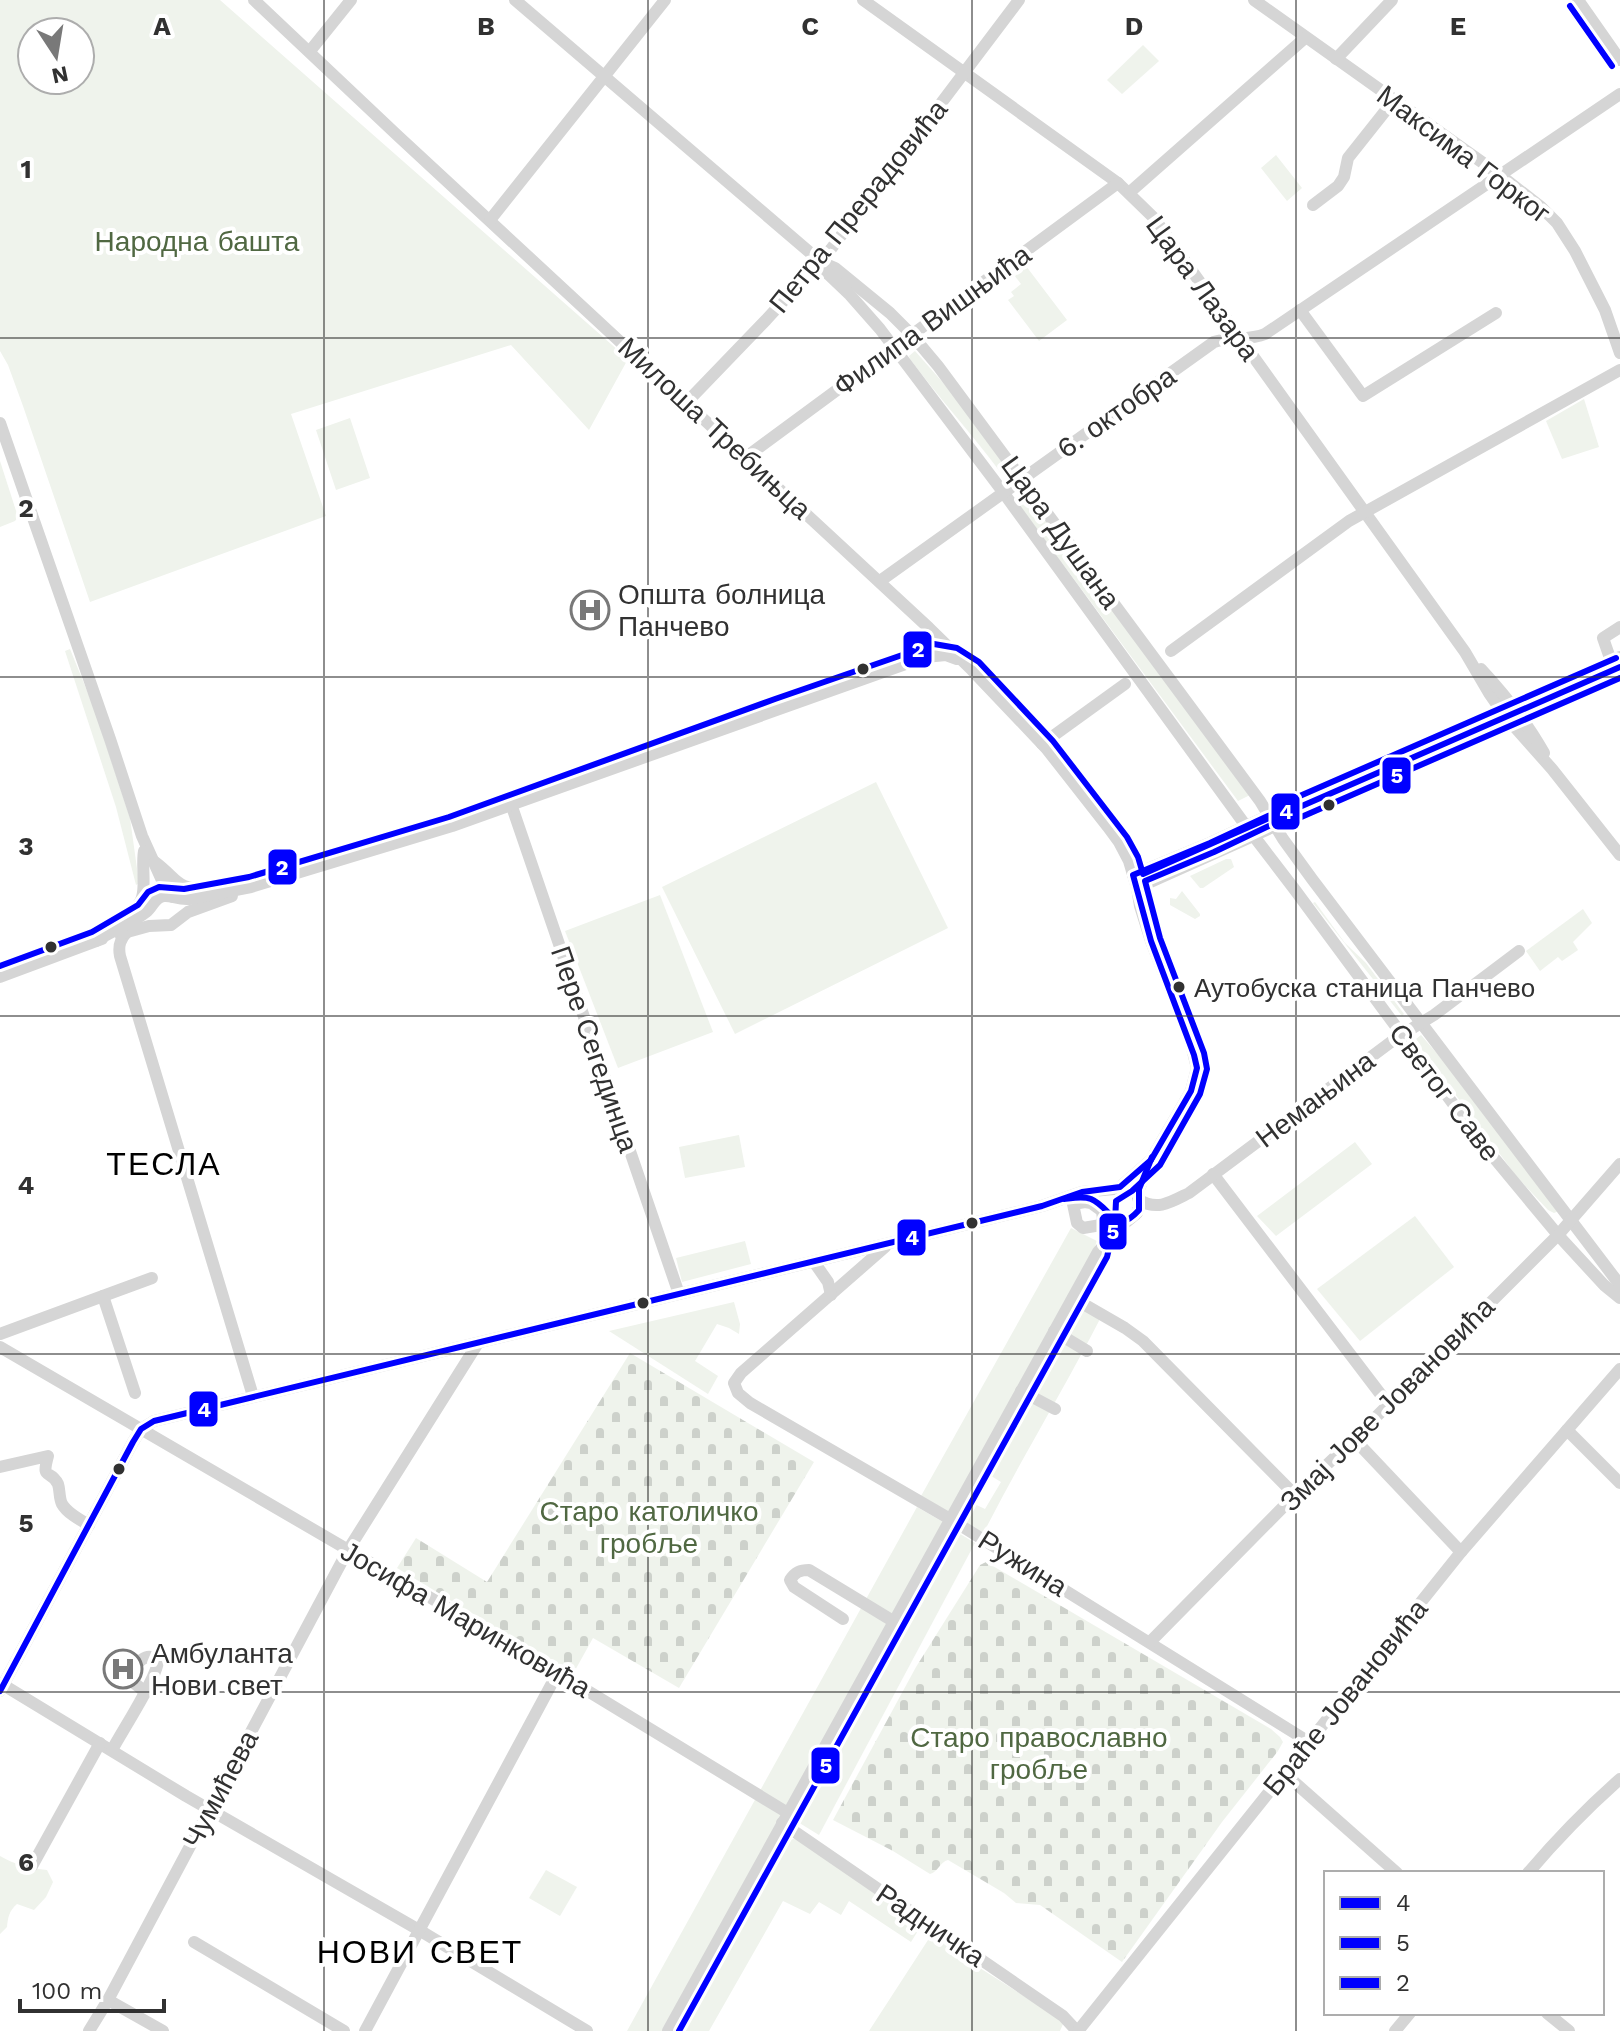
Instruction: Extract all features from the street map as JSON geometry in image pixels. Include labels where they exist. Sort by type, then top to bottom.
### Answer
[{"type":"street","name":"Милоша Требињца","points":[[254,0],[880,581],[972,670],[1076,785],[1119,842],[1135,881],[1151,941],[1190,1040],[1197,1068],[1191,1091],[1151,1160]]},
{"type":"street","points":[[310,51],[351,0]]},
{"type":"street","name":"Цара Душана","points":[[515,0],[821,262],[855,283],[912,335],[1022,478],[1272,821]]},
{"type":"street","points":[[490,220],[665,0]]},
{"type":"street","name":"Цара Лазара","points":[[863,0],[1118,183],[1154,218],[1465,652],[1489,693],[1511,714],[1620,855]]},
{"type":"street","name":"Петра Прерадовића","points":[[687,402],[821,262],[1019,0]]},
{"type":"street","name":"Максима Горког","points":[[1254,0],[1541,207],[1565,234],[1605,310],[1620,353]]},
{"type":"street","points":[[1336,59],[1392,0]]},
{"type":"street","points":[[1578,0],[1620,60]]},
{"type":"street","points":[[1130,192],[1305,38]]},
{"type":"street","name":"6. октобра","points":[[880,581],[1214,342],[1257,337],[1620,94]]},
{"type":"street","points":[[1313,205],[1338,186],[1344,177],[1348,158],[1394,100]]},
{"type":"street","name":"Филипа Вишњића","points":[[746,457],[1118,183]]},
{"type":"street","name":"Цара Душана","points":[[821,262],[894,348],[1003,492],[1250,831]]},
{"type":"street","points":[[1300,310],[1363,396],[1496,313]]},
{"type":"street","points":[[1171,651],[1365,511],[1620,370]]},
{"type":"street","points":[[0,423],[149,856],[165,887],[181,908],[180,918]]},
{"type":"street","points":[[1620,627],[1603,638],[1611,661],[1620,657]]},
{"type":"street","points":[[925,657],[930,642],[929,628]]},
{"type":"street","points":[[0,977],[96,941],[149,926],[171,925],[188,912],[251,887],[452,826],[925,657],[946,655],[963,663]]},
{"type":"street","points":[[1135,881],[1620,667]]},
{"type":"street","points":[[1042,744],[1125,684]]},
{"type":"street","name":"Пере Сегединца","points":[[511,804],[679,1294]]},
{"type":"street","name":"Светог Саве","points":[[1272,821],[1312,879],[1620,1285]]},
{"type":"street","name":"Светог Саве","points":[[1250,831],[1485,1147],[1558,1235],[1620,1298]]},
{"type":"street","points":[[149,856],[183,887],[233,890]]},
{"type":"street","points":[[149,856],[152,918],[161,925]]},
{"type":"street","points":[[111,931],[138,906],[143,897],[142,864],[149,856]]},
{"type":"street","points":[[96,941],[145,913],[162,896],[195,898],[251,887]]},
{"type":"street","points":[[127,932],[119,947],[120,956],[253,1396]]},
{"type":"street","name":"Немањина","points":[[1189,1193],[1519,951]]},
{"type":"street","points":[[1098,1252],[1106,1198],[1151,1160]]},
{"type":"street","points":[[668,2031],[1098,1252],[1139,1208],[1141,1183],[1151,1160]]},
{"type":"street","name":"Змај Јове Јовановића","points":[[1150,1642],[1572,1221],[1620,1164]]},
{"type":"street","points":[[1213,1174],[1388,1404]]},
{"type":"street","points":[[1068,1204],[1082,1192],[1117,1188],[1129,1188],[1147,1205],[1161,1206],[1189,1193]]},
{"type":"street","points":[[587,2031],[1,1687],[141,1429],[154,1421],[253,1396],[1087,1197],[1105,1209],[1114,1220],[1169,1210],[1181,1203],[1189,1193]]},
{"type":"street","points":[[814,1262],[828,1282],[831,1295],[889,1243]]},
{"type":"street","points":[[0,1334],[152,1278]]},
{"type":"street","name":"Ружина","points":[[831,1295],[741,1373],[735,1381],[735,1388],[750,1403],[950,1519],[1309,1742]]},
{"type":"street","points":[[103,1296],[135,1393]]},
{"type":"street","points":[[1073,1298],[1143,1341],[1295,1495]]},
{"type":"street","points":[[1054,1331],[1087,1351]]},
{"type":"street","name":"Чумићева","points":[[89,2031],[348,1550],[478,1343]]},
{"type":"street","name":"Јосифа Маринковића","points":[[0,1347],[558,1672],[785,1818]]},
{"type":"street","name":"Браће Јовановића","points":[[1078,2031],[1461,1552],[1620,1369]]},
{"type":"street","points":[[1021,1391],[1055,1409]]},
{"type":"street","points":[[1567,1430],[1620,1483]]},
{"type":"street","points":[[1354,1439],[1461,1552]]},
{"type":"street","points":[[0,1467],[48,1456],[45,1473],[58,1484],[63,1504],[89,1525]]},
{"type":"street","points":[[843,1619],[794,1587],[790,1580],[793,1575],[809,1570],[893,1621]]},
{"type":"street","points":[[365,2031],[558,1672]]},
{"type":"street","points":[[32,1866],[144,1691]]},
{"type":"street","points":[[1284,1773],[1395,1871]]},
{"type":"street","points":[[1530,1871],[1556,1840],[1620,1779]]},
{"type":"street","name":"Радничка","points":[[785,1818],[1063,2016],[1078,2031]]},
{"type":"street","points":[[194,1942],[344,2031]]},
{"type":"street","points":[[108,2000],[163,2031]]},
{"type":"street","points":[[1395,2031],[1408,2015]]},
{"type":"street","points":[[1549,2015],[1569,2031]]},
{"type":"green space","name":"Народна башта","points":[[0,0],[220,0],[628,359],[589,430],[511,345],[291,414],[326,516],[90,602],[8,365],[0,351]]},
{"type":"green space","points":[[1143,45],[1159,61],[1122,94],[1107,80]]},
{"type":"green space","points":[[1276,155],[1302,188],[1287,201],[1261,168]]},
{"type":"green space","points":[[1026,266],[1067,320],[1039,341],[1008,300],[1014,296],[1011,292],[1021,284],[1014,275]]},
{"type":"green space","points":[[915,351],[960,402],[1008,468],[1001,473],[932,388],[910,359],[909,356]]},
{"type":"green space","points":[[1584,399],[1599,447],[1562,459],[1546,421]]},
{"type":"green space","points":[[350,418],[370,478],[336,490],[316,430]]},
{"type":"green space","points":[[0,461],[18,517],[0,527]]},
{"type":"green space","points":[[1022,493],[1058,536],[1250,795],[1238,801],[1014,498]]},
{"type":"green space","points":[[70,649],[94,708],[130,818],[139,883],[136,885],[116,807],[65,651]]},
{"type":"green space","points":[[876,782],[948,928],[735,1034],[662,887]]},
{"type":"green space","points":[[1231,859],[1234,867],[1203,888],[1190,876]]},
{"type":"green space","points":[[1182,891],[1200,914],[1195,919],[1170,905],[1170,898],[1176,899]]},
{"type":"green space","points":[[660,895],[713,1032],[618,1068],[565,931]]},
{"type":"green space","points":[[1313,903],[1345,943],[1366,963],[1404,1014],[1402,1016]]},
{"type":"green space","points":[[1583,909],[1592,923],[1573,942],[1578,950],[1562,961],[1558,957],[1540,971],[1526,951]]},
{"type":"green space","points":[[1421,1035],[1559,1211],[1554,1213],[1548,1210],[1517,1177],[1422,1050],[1416,1039]]},
{"type":"green space","points":[[739,1135],[745,1167],[685,1178],[679,1147]]},
{"type":"green space","points":[[1355,1142],[1372,1164],[1276,1236],[1257,1216]]},
{"type":"green space","points":[[1415,1216],[1454,1267],[1360,1341],[1317,1289]]},
{"type":"green space","points":[[1071,1228],[1097,1241],[1091,1258],[949,1512],[921,1496]]},
{"type":"green space","points":[[745,1241],[751,1264],[682,1282],[676,1258]]},
{"type":"green space","points":[[734,1302],[740,1324],[739,1334],[717,1324],[695,1361],[718,1376],[708,1394],[609,1331]]},
{"type":"green space","points":[[1074,1305],[1100,1319],[983,1534],[956,1518],[966,1500],[985,1509],[1001,1482],[983,1471]]},
{"type":"green space","name":"Старо католичко гробље","points":[[630,1353],[814,1462],[679,1688],[593,1638],[573,1674],[397,1568],[416,1538],[487,1582]]},
{"type":"green space","points":[[917,1507],[943,1522],[663,2031],[627,2031]]},
{"type":"green space","points":[[952,1529],[975,1543],[819,1835],[793,1819]]},
{"type":"green space","name":"Старо православно гробље","points":[[986,1562],[1271,1729],[1283,1742],[1122,1962],[1040,1905],[1016,1903],[948,1860],[930,1874],[833,1820],[916,1667],[980,1565]]},
{"type":"green space","points":[[796,1838],[921,1926],[911,1942],[849,1901],[841,1915],[819,1902],[810,1914],[783,1901],[709,2031],[674,2031],[777,1845]]},
{"type":"green space","points":[[0,1856],[23,1866],[47,1870],[53,1882],[46,1897],[34,1910],[17,1904],[9,1914],[7,1927],[0,1934]]},
{"type":"green space","points":[[546,1870],[577,1887],[560,1916],[529,1898]]},
{"type":"green space","points":[[934,1936],[1057,2017],[1063,2024],[1060,2031],[869,2031],[928,1940]]},
{"type":"transit line","name":"5","points":[[1570,6],[1612,66]]},
{"type":"transit line","name":"2","points":[[0,966],[92,932],[138,905],[148,892],[159,887],[184,889],[249,877],[449,817],[934,644],[957,648],[979,662],[1053,741],[1127,837],[1143,874],[1269,818],[1286,802],[1616,658]]},
{"type":"transit line","name":"4","points":[[0,1691],[133,1442],[141,1429],[154,1421],[1042,1206],[1082,1192],[1120,1187],[1151,1160],[1191,1091],[1197,1068],[1151,941],[1133,875],[1268,816],[1295,809],[1620,667]]},
{"type":"transit line","name":"5","points":[[679,2031],[1107,1257],[1115,1223],[1116,1201],[1160,1165],[1200,1094],[1207,1069],[1204,1053],[1160,938],[1145,881],[1271,825],[1299,818],[1620,678]]},
{"type":"transit line","name":"4","points":[[1064,1199],[1091,1199],[1119,1221],[1131,1218],[1139,1210],[1139,1189],[1152,1157]]},
{"type":"place","name":"Општа болница Панчево","points":[[590,610]]},
{"type":"place","name":"Аутобуска станица Панчево","points":[[1179,987]]},
{"type":"place","name":"Амбуланта Нови свет","points":[[123,1669]]},
{"type":"district","name":"ТЕСЛА","points":[[164,1164]]},
{"type":"district","name":"НОВИ СВЕТ","points":[[420,1952]]}]
